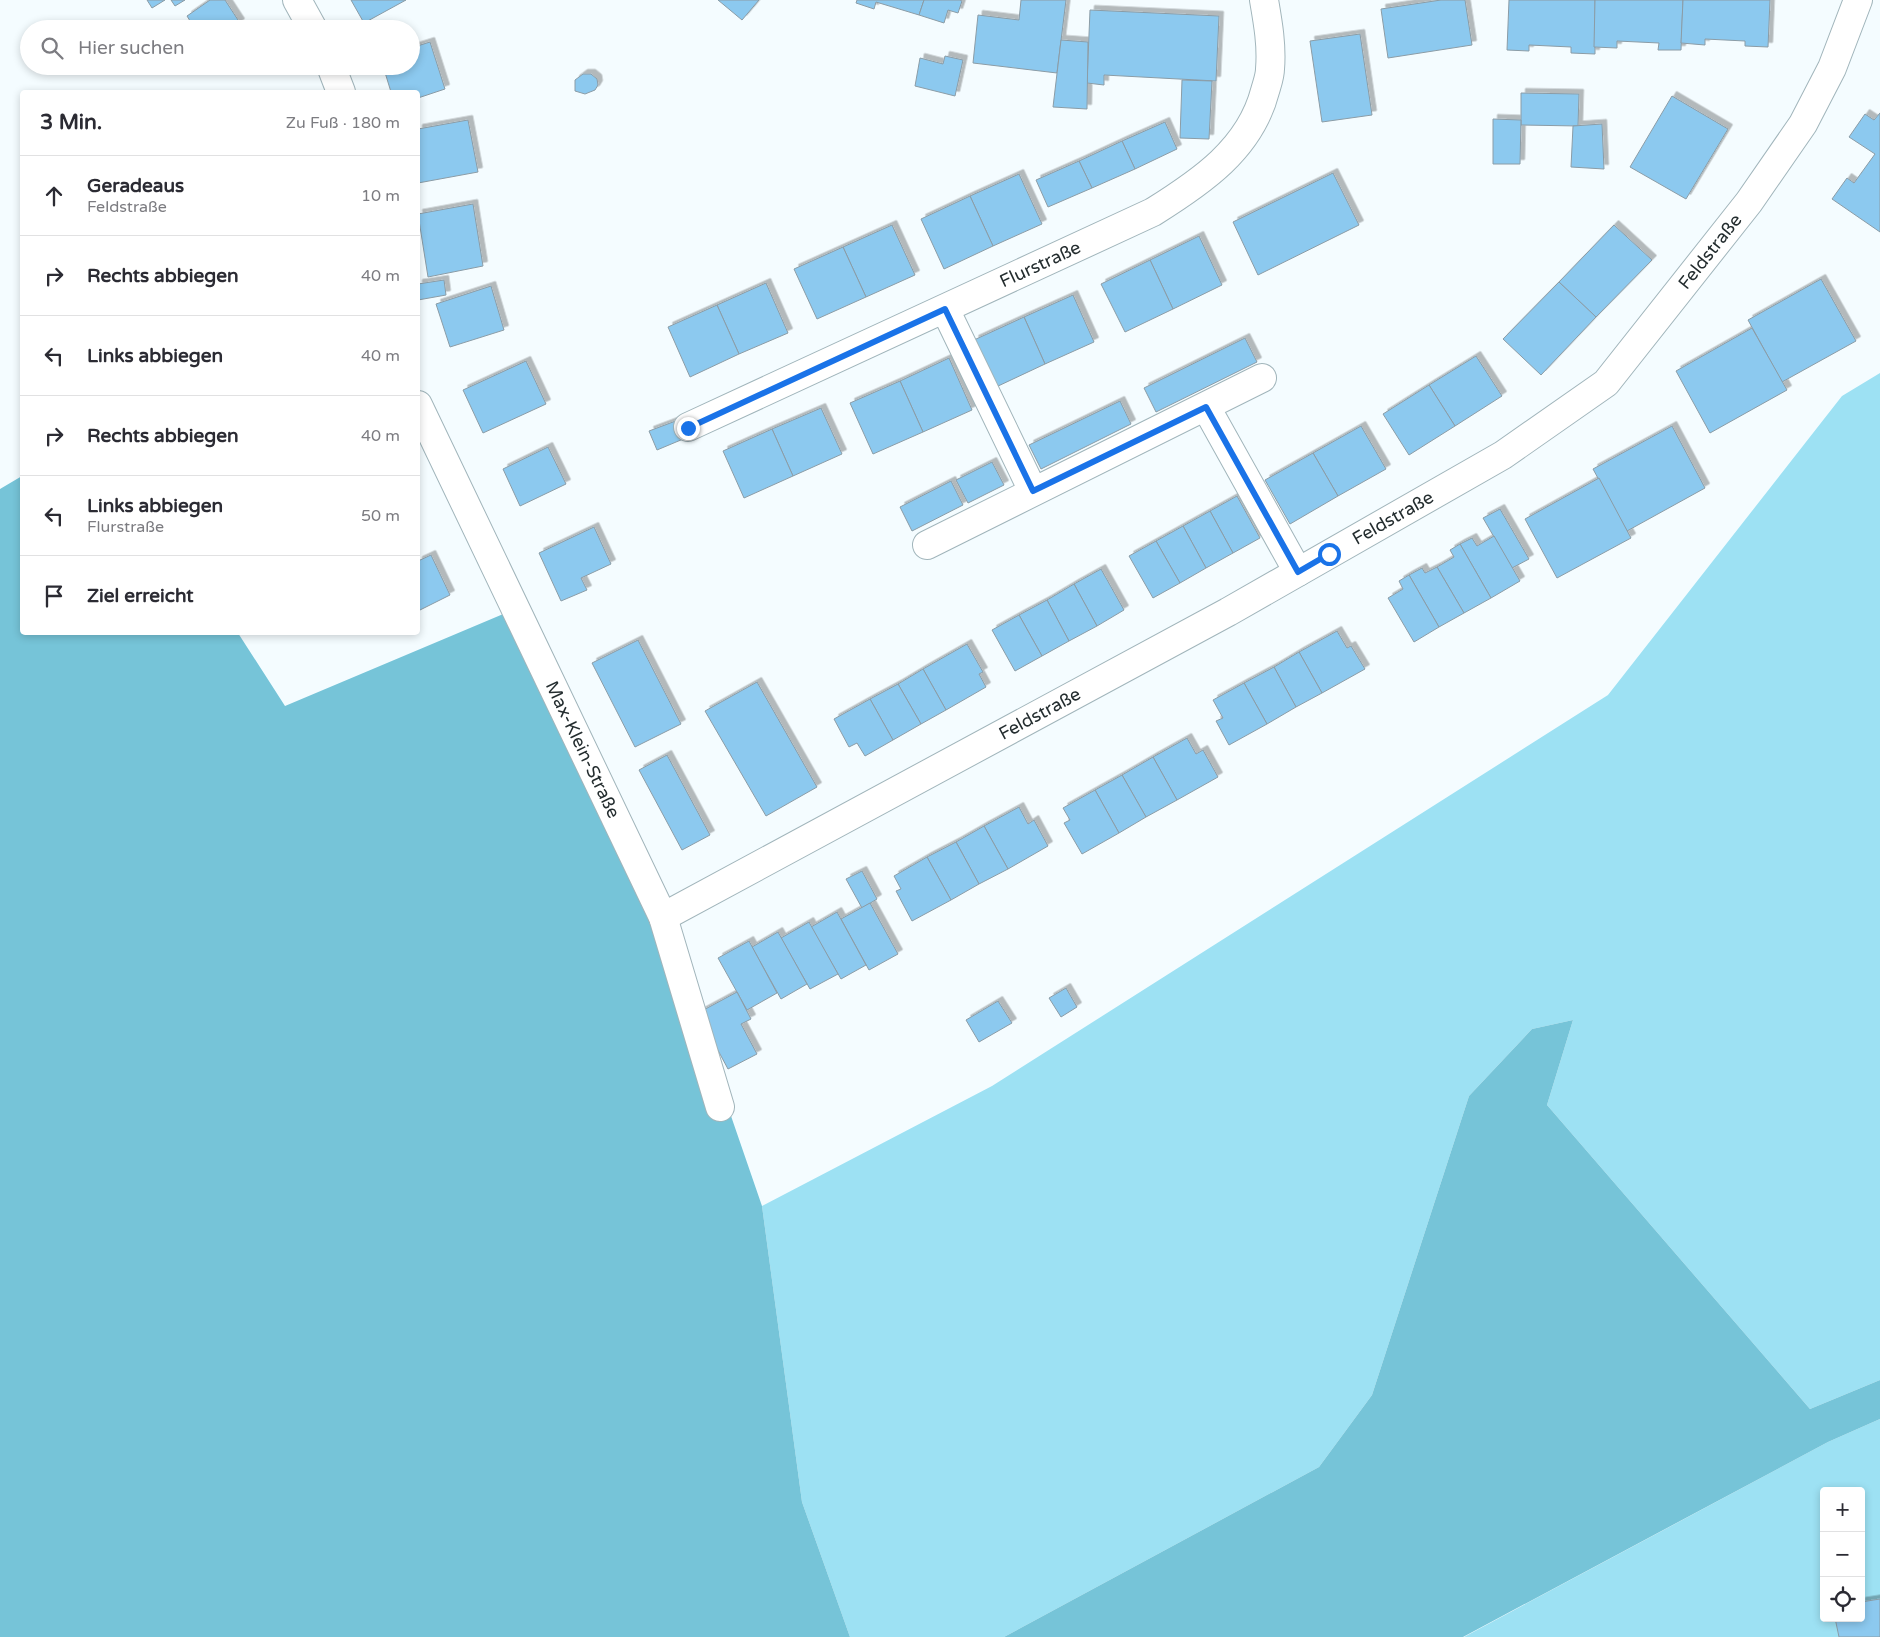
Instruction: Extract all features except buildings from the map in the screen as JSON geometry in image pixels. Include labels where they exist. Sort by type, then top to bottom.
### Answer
[{"type":"street","points":[[297,0],[308,20]]},
{"type":"street","name":"Flurstraße","points":[[688,428],[1153,212],[1190,189],[1222,162],[1242,141],[1260,113],[1270,71],[1270,36],[1264,0]]},
{"type":"street","name":"Feldstraße","points":[[662,917],[1219,617],[1503,455],[1606,384],[1749,202],[1803,124],[1832,68],[1858,0]]},
{"type":"street","points":[[334,75],[340,90]]},
{"type":"street","points":[[945,309],[1033,491]]},
{"type":"street","points":[[927,544],[1262,378]]},
{"type":"street","points":[[1206,407],[1298,572]]},
{"type":"street","name":"Max-Klein-Straße","points":[[420,409],[662,917],[720,1107]]},
{"type":"shaded area","points":[[1880,373],[1880,1380],[1810,1409],[1547,1105],[1573,1020],[1532,1029],[1469,1096],[1372,1395],[1319,1467],[1004,1637],[850,1637],[802,1502],[762,1206],[992,1086],[1608,695],[1842,396]]},
{"type":"shaded area","points":[[20,477],[20,635],[239,635],[285,706],[508,612],[667,930],[762,1206],[802,1502],[850,1637],[0,1637],[0,489]]},
{"type":"shaded area","points":[[1573,1020],[1547,1105],[1810,1409],[1880,1380],[1880,1419],[1828,1442],[1463,1637],[1004,1637],[1319,1467],[1372,1395],[1469,1096],[1532,1029]]},
{"type":"shaded area","points":[[1880,1419],[1880,1637],[1464,1637],[1828,1442]]},
{"type":"route","points":[[688,428],[945,309],[1033,491],[1206,407],[1298,572],[1329,554]]}]
